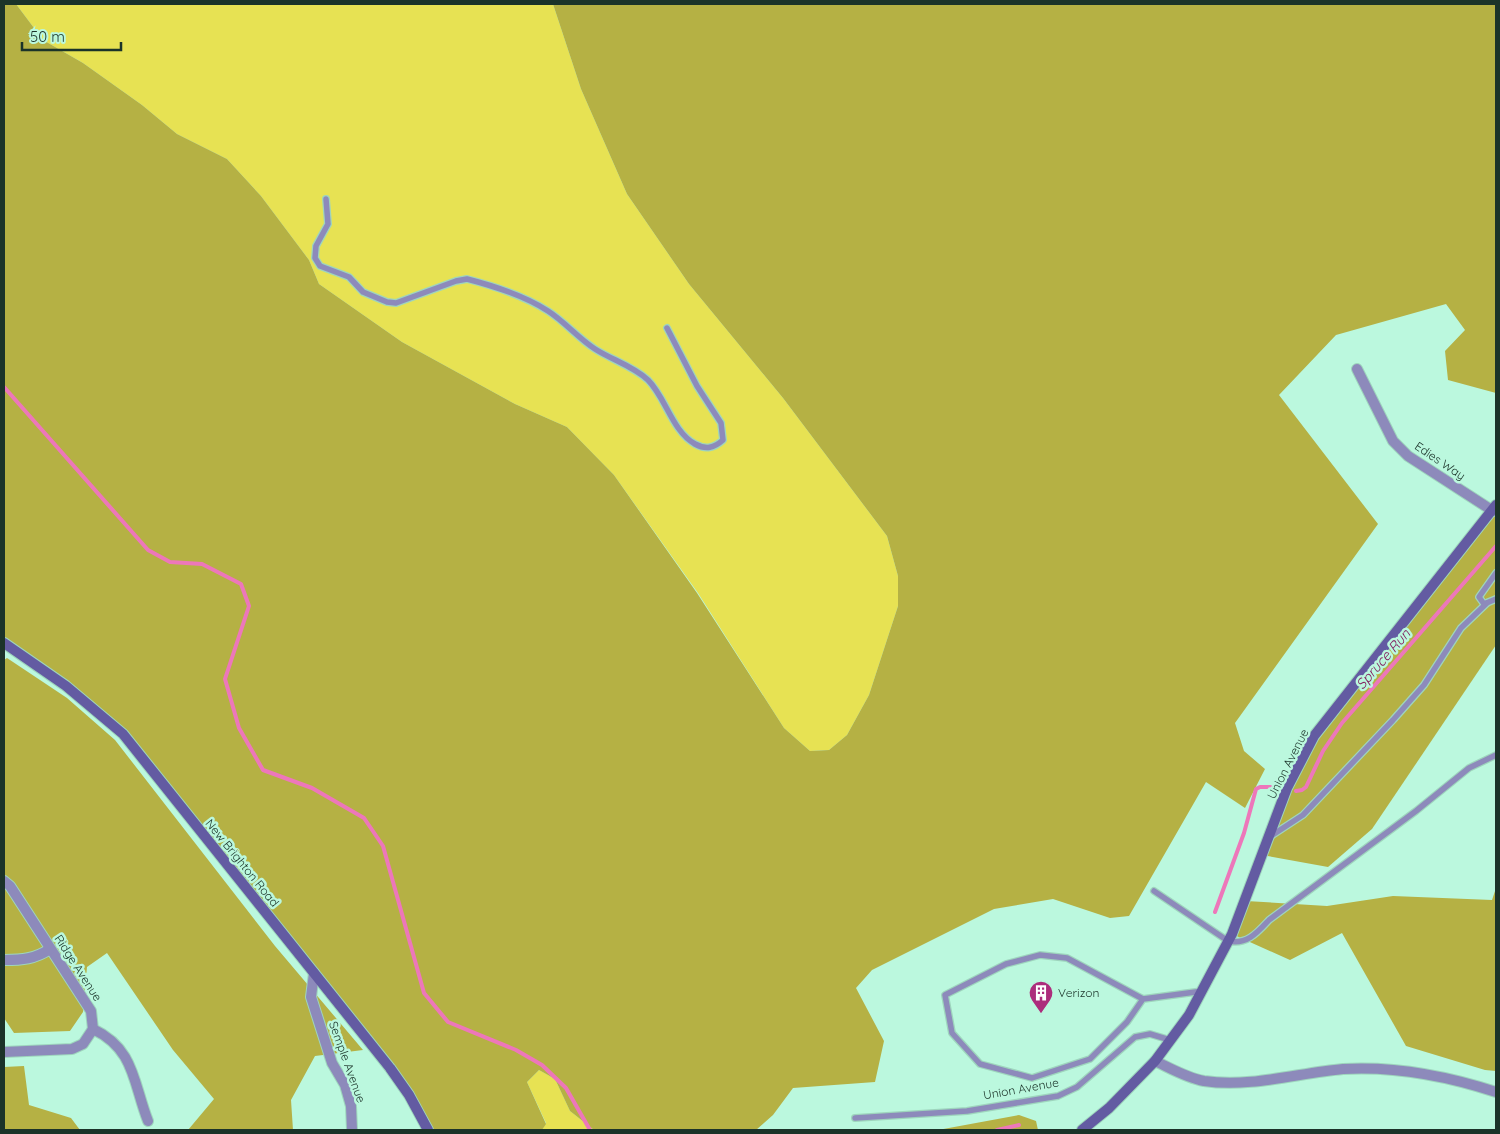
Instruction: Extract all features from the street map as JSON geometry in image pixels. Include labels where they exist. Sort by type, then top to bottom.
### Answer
[{"type":"street","name":"Edies Way","points":[[1357,369],[1393,441],[1408,456],[1495,508]]},
{"type":"street","name":"Union Avenue","points":[[1082,1130],[1109,1108],[1154,1060],[1189,1014],[1203,991],[1228,941],[1287,788],[1314,736],[1495,508]]},
{"type":"street","name":"New Brighton Road","points":[[4,643],[66,686],[123,734],[390,1068],[409,1095],[428,1130]]},
{"type":"street","name":"Ridge Avenue","points":[[4,881],[10,886],[91,1011],[93,1029]]},
{"type":"street","points":[[4,960],[28,959],[40,956],[50,949]]},
{"type":"street","name":"Semple Avenue","points":[[314,973],[311,997],[332,1063],[344,1085],[351,1106],[352,1130]]},
{"type":"street","points":[[4,1052],[78,1047],[88,1040],[93,1029],[110,1037],[132,1068],[148,1121]]},
{"type":"street","points":[[1154,1060],[1203,1080],[1231,1082],[1344,1069],[1395,1069],[1462,1080],[1496,1092]]},
{"type":"lane","points":[[326,199],[328,224],[314,251],[315,258],[320,266],[348,277],[363,292],[387,302],[405,301],[456,281],[467,279],[536,304],[558,318],[589,345],[638,372],[649,381],[684,434],[695,444],[708,448],[717,445],[722,440],[722,424],[697,386],[667,328]]},
{"type":"lane","points":[[1486,603],[1484,604],[1479,596],[1496,573]]},
{"type":"lane","points":[[1269,837],[1303,815],[1424,685],[1461,628],[1486,603],[1496,599]]},
{"type":"lane","points":[[1154,891],[1228,941],[1239,943],[1254,936],[1269,920],[1416,811],[1469,768],[1496,756]]},
{"type":"lane","points":[[1143,999],[1127,1022],[1090,1058],[1032,1078],[980,1064],[952,1033],[945,995],[1006,964],[1040,955],[1067,958],[1143,999],[1203,991]]},
{"type":"lane","name":"Union Avenue","points":[[855,1118],[966,1111],[1058,1096],[1077,1087],[1135,1037],[1150,1034],[1170,1040]]},
{"type":"shaded area","points":[[4,4],[16,4],[43,40],[83,63],[142,105],[177,134],[227,159],[261,196],[309,260],[319,284],[402,342],[515,404],[567,427],[614,475],[697,593],[784,728],[810,751],[829,750],[847,735],[869,695],[898,606],[898,576],[887,536],[783,398],[689,284],[627,194],[581,89],[553,4],[1496,4],[1496,393],[1448,380],[1445,351],[1465,330],[1446,304],[1336,335],[1279,395],[1378,524],[1235,723],[1244,751],[1265,769],[1245,808],[1206,782],[1129,916],[1110,918],[1053,899],[994,909],[872,970],[856,988],[884,1041],[875,1082],[793,1088],[773,1115],[756,1130],[594,1130],[570,1111],[555,1079],[539,1070],[527,1082],[546,1124],[542,1130],[428,1130],[409,1095],[123,734],[4,643]]},
{"type":"shaded area","points":[[16,4],[553,4],[581,89],[627,194],[689,284],[783,398],[887,536],[898,576],[898,606],[869,695],[847,735],[829,750],[810,751],[784,728],[698,593],[614,475],[567,427],[515,404],[402,342],[319,284],[309,260],[261,196],[227,159],[177,134],[142,105],[83,63],[43,40]]},
{"type":"shaded area","points":[[1496,505],[1496,645],[1372,829],[1328,867],[1262,855],[1314,736]]},
{"type":"shaded area","points":[[7,658],[67,698],[115,740],[275,946],[363,1050],[315,1056],[291,1100],[293,1130],[188,1130],[214,1099],[173,1050],[107,953],[87,967],[83,1012],[70,1031],[14,1033],[4,1018],[4,660]]},
{"type":"shaded area","points":[[1496,888],[1496,1071],[1485,1070],[1406,1046],[1342,933],[1290,960],[1232,934],[1246,901],[1327,906],[1393,896],[1492,900]]},
{"type":"shaded area","points":[[24,1066],[29,1105],[71,1118],[80,1130],[4,1130],[4,1067]]},
{"type":"shaded area","points":[[539,1070],[555,1079],[570,1111],[594,1130],[542,1130],[546,1123],[527,1082]]},
{"type":"shaded area","points":[[1019,1115],[1036,1121],[1038,1130],[938,1130]]},
{"type":"waterway","points":[[4,387],[148,550],[170,562],[202,564],[241,584],[249,606],[225,679],[239,728],[263,770],[312,788],[364,818],[383,846],[424,993],[448,1022],[516,1050],[542,1065],[566,1088],[590,1130]]},
{"type":"waterway","name":"Spruce Run","points":[[1296,791],[1306,787],[1323,751],[1342,723],[1496,546]]},
{"type":"waterway","name":"Spruce Run","points":[[1215,912],[1244,833],[1256,789],[1260,787],[1279,787]]},
{"type":"waterway","name":"Spruce Run","points":[[997,1130],[1019,1125]]},
{"type":"place","name":"Verizon","points":[[1041,1014]]}]
